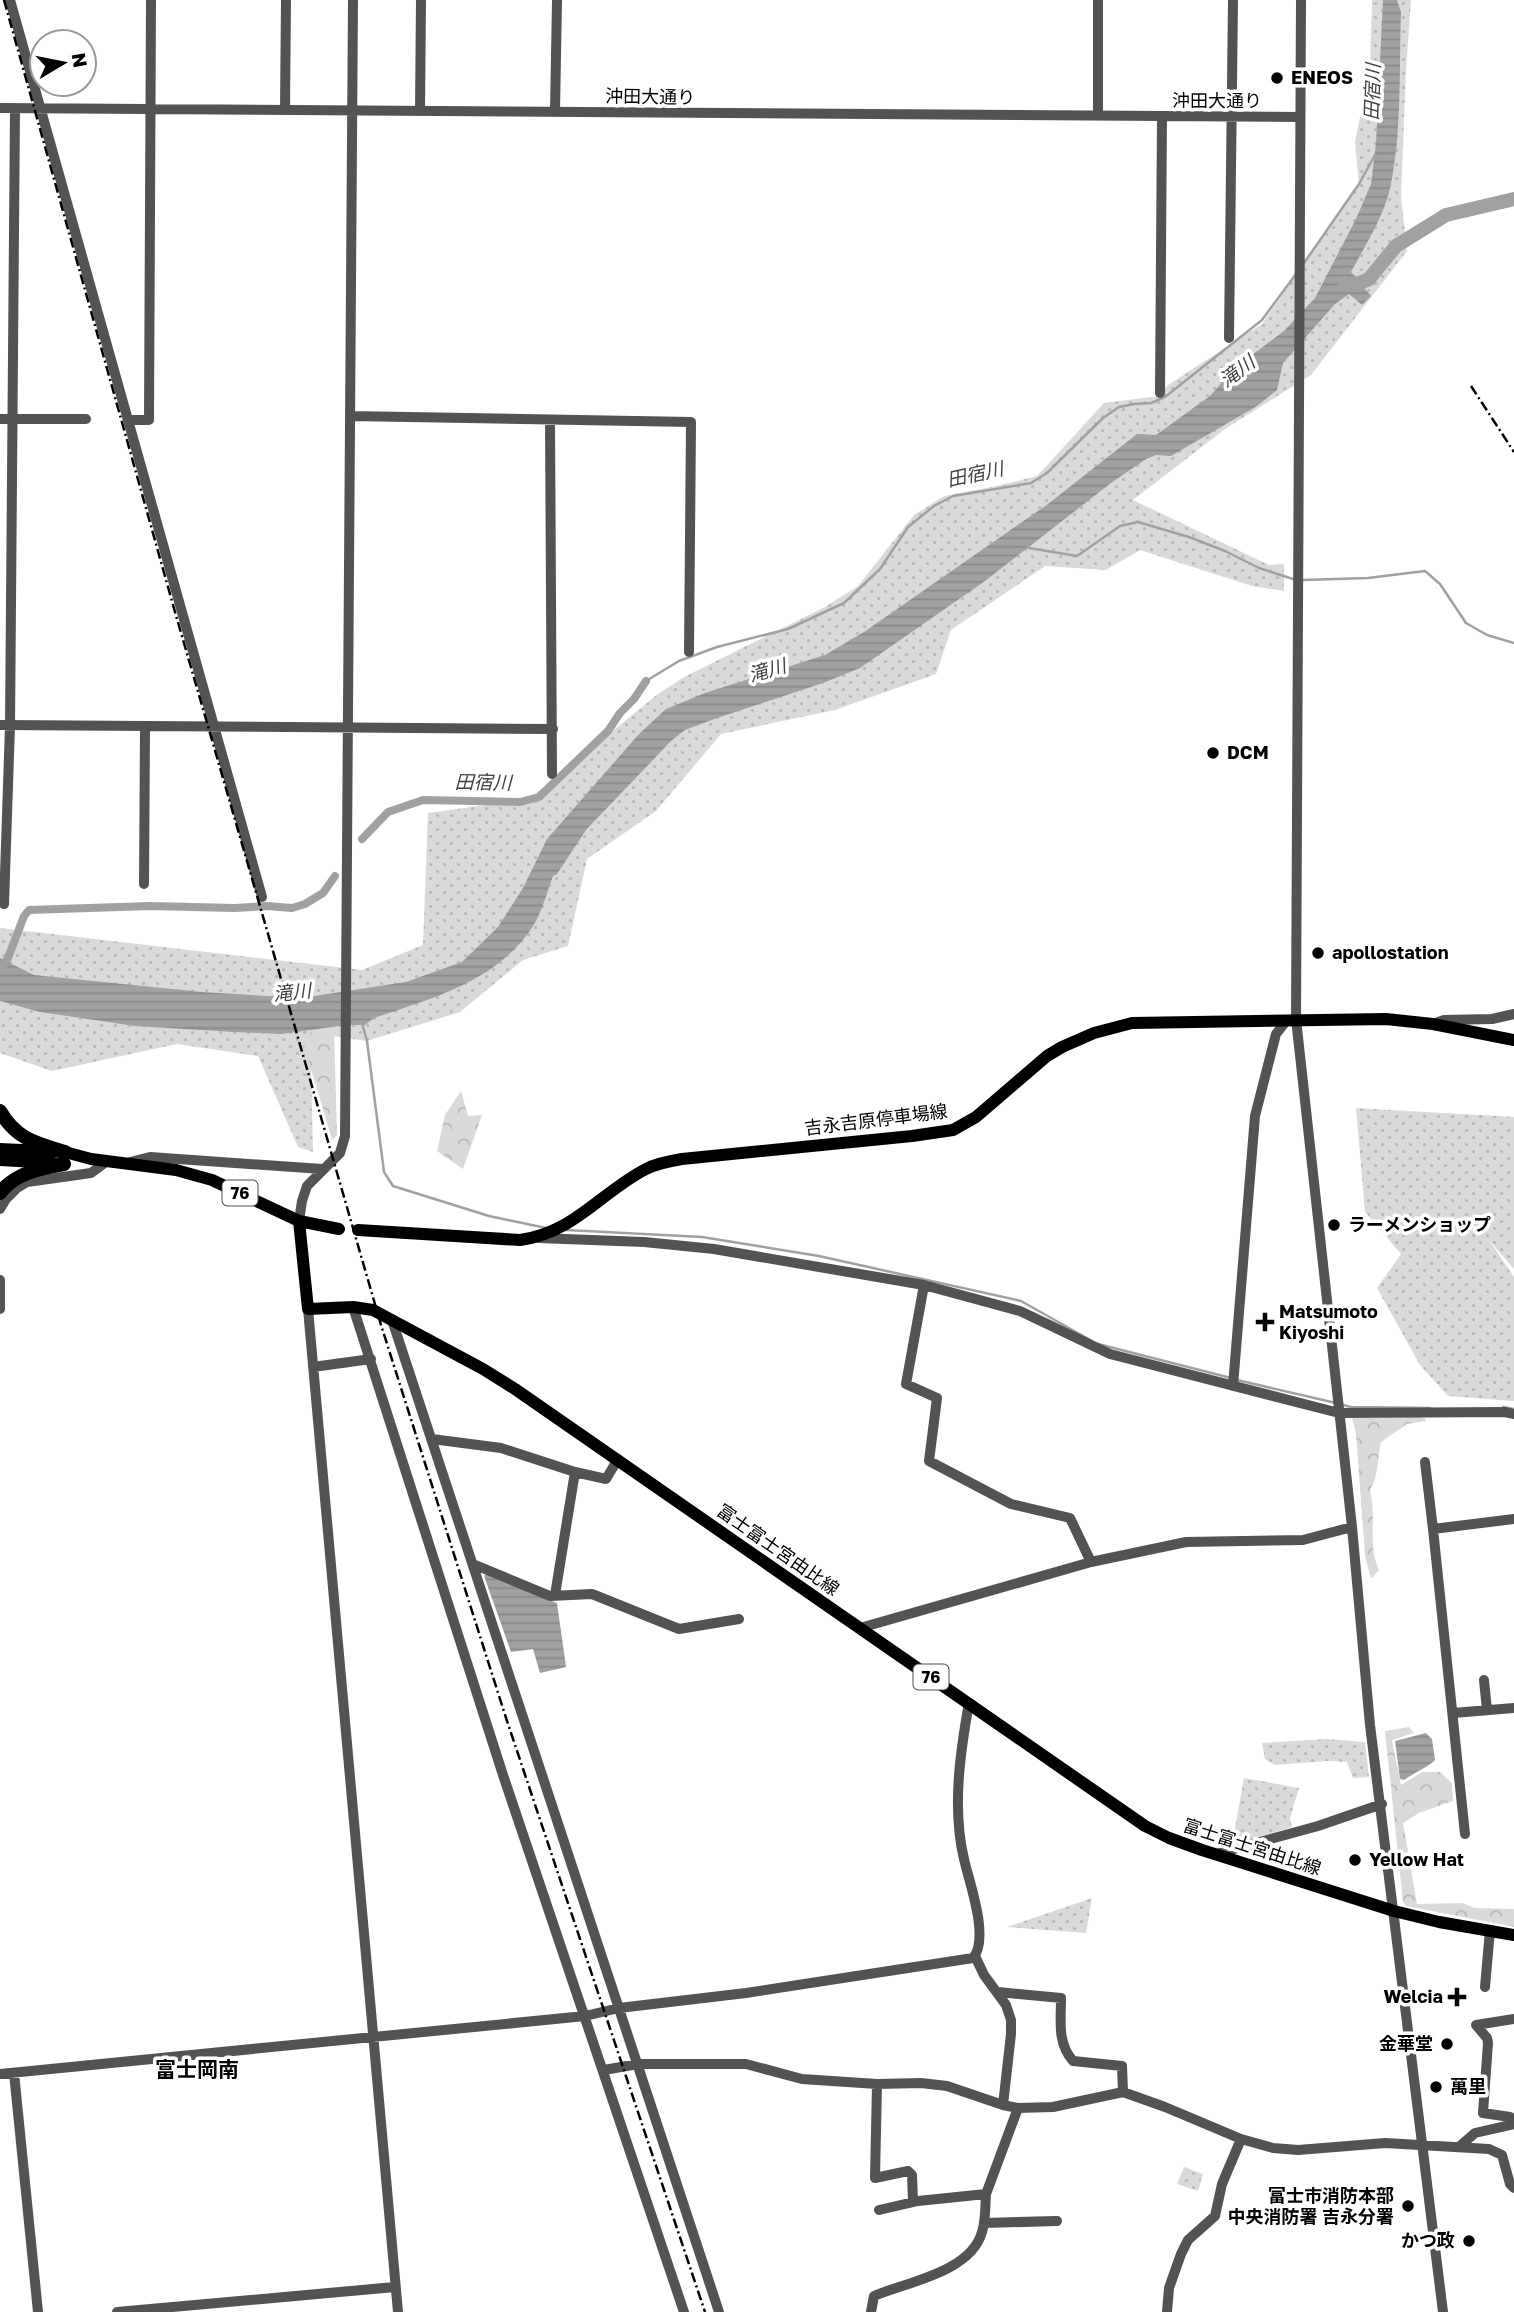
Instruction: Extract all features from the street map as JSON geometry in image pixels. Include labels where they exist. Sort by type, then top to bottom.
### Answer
[{"type":"highway","points":[[0,1111],[8,1125],[22,1136],[64,1158]]},
{"type":"highway","points":[[0,1193],[11,1181],[64,1158]]},
{"type":"main road","name":"吉永吉原停車場線","points":[[358,1230],[520,1240],[535,1238],[570,1223],[645,1170],[661,1163],[953,1130],[976,1117],[1055,1052],[1094,1033],[1132,1023],[1386,1019],[1433,1024],[1514,1040]]},
{"type":"main road","name":"76","points":[[0,1149],[176,1170],[212,1180],[299,1221]]},
{"type":"main road","name":"76","points":[[0,1160],[64,1158]]},
{"type":"main road","points":[[308,1309],[299,1221],[339,1229]]},
{"type":"main road","name":"富士富士宮由比線","points":[[308,1309],[354,1307],[373,1310],[483,1369],[618,1459],[1145,1826],[1169,1838],[1394,1911],[1514,1935]]},
{"type":"street","points":[[12,0],[14,16],[262,897]]},
{"type":"street","points":[[128,420],[149,420],[151,0]]},
{"type":"street","points":[[285,110],[286,0]]},
{"type":"street","points":[[299,1221],[307,1186],[340,1153],[345,1136],[353,0]]},
{"type":"street","points":[[420,111],[421,0]]},
{"type":"street","points":[[555,112],[557,0]]},
{"type":"street","points":[[1098,0],[1098,116]]},
{"type":"street","points":[[1229,338],[1233,0]]},
{"type":"street","points":[[1301,0],[1291,1020],[1352,1527],[1370,1725],[1444,2312]]},
{"type":"street","name":"沖田大通り","points":[[0,108],[1300,117]]},
{"type":"street","points":[[4,904],[15,108]]},
{"type":"street","points":[[1160,393],[1162,117]]},
{"type":"street","points":[[350,416],[691,422],[689,652]]},
{"type":"street","points":[[0,419],[86,419]]},
{"type":"street","points":[[550,420],[552,774]]},
{"type":"street","points":[[5,725],[553,729]]},
{"type":"street","points":[[144,884],[145,728]]},
{"type":"street","points":[[1433,1024],[1444,1020],[1492,1019],[1514,1014]]},
{"type":"street","points":[[1233,1386],[1255,1116],[1276,1034],[1291,1020]]},
{"type":"street","points":[[123,1164],[150,1157],[322,1169]]},
{"type":"street","points":[[0,1209],[11,1194],[27,1182],[91,1173],[106,1162]]},
{"type":"street","points":[[212,1180],[219,1162]]},
{"type":"street","points":[[535,1238],[645,1242],[715,1248],[924,1285],[1020,1311],[1110,1354],[1339,1413],[1514,1414]]},
{"type":"street","points":[[0,1280],[0,1309]]},
{"type":"street","points":[[924,1285],[906,1384],[937,1398],[929,1461],[1011,1504],[1070,1518],[1091,1562]]},
{"type":"street","points":[[354,1307],[503,1775],[684,2312]]},
{"type":"street","points":[[308,1309],[398,2312]]},
{"type":"street","points":[[392,1320],[719,2312]]},
{"type":"street","points":[[313,1367],[371,1359]]},
{"type":"street","points":[[432,1439],[501,1448],[606,1479],[618,1459]]},
{"type":"street","points":[[1425,1462],[1465,1834]]},
{"type":"street","points":[[555,1595],[575,1472]]},
{"type":"street","points":[[1433,1530],[1514,1519]]},
{"type":"street","points":[[860,1628],[1091,1562],[1186,1542],[1303,1540],[1352,1527]]},
{"type":"street","points":[[473,1564],[551,1596],[592,1594],[680,1629],[739,1619]]},
{"type":"street","points":[[1484,1680],[1487,1710]]},
{"type":"street","points":[[970,1703],[959,1774],[962,1854],[980,1930],[975,1956],[984,1975],[1006,2006],[1011,2020],[1012,2034],[1003,2105]]},
{"type":"street","points":[[1453,1713],[1514,1707]]},
{"type":"street","points":[[1216,1854],[1318,1826],[1382,1804]]},
{"type":"street","points":[[1485,1987],[1490,1930]]},
{"type":"street","points":[[0,2074],[585,2016],[619,2008],[746,1993],[975,1956]]},
{"type":"street","points":[[998,1992],[1061,1998],[1061,2039],[1064,2051],[1073,2061],[1122,2066],[1124,2092]]},
{"type":"street","points":[[1460,2146],[1475,2133],[1514,2121],[1510,2116],[1483,2113],[1488,2043],[1476,2025],[1514,2019]]},
{"type":"street","points":[[604,2070],[638,2064],[746,2064],[802,2079],[947,2086],[1018,2108],[1054,2107],[1124,2092],[1241,2139],[1273,2148],[1298,2150],[1385,2143],[1489,2149],[1502,2155],[1510,2184],[1514,2188]]},
{"type":"street","points":[[14,2073],[38,2312]]},
{"type":"street","points":[[877,2084],[875,2178],[908,2171],[912,2175],[913,2202]]},
{"type":"street","points":[[872,2312],[874,2296],[935,2275],[974,2249],[982,2234],[986,2194],[1018,2108]]},
{"type":"street","points":[[1167,2312],[1169,2288],[1181,2254],[1188,2240],[1215,2216],[1222,2184],[1241,2139]]},
{"type":"street","points":[[879,2210],[913,2202],[986,2194]]},
{"type":"street","points":[[984,2223],[1057,2221]]},
{"type":"street","points":[[117,2312],[395,2287]]},
{"type":"green space","points":[[1372,0],[1411,0],[1401,196],[1407,251],[1311,375],[1225,429],[1133,500],[1269,565],[1284,564],[1284,591],[1252,586],[1140,550],[1106,570],[1045,566],[951,630],[936,674],[835,710],[721,734],[656,811],[587,859],[568,946],[523,960],[460,1012],[367,1041],[310,1033],[313,1152],[298,1147],[258,1056],[177,1044],[52,1071],[0,1053],[0,928],[362,970],[423,945],[428,813],[529,799],[658,694],[684,677],[825,607],[858,586],[914,515],[944,496],[1037,476],[1104,403],[1159,396],[1168,385],[1262,324],[1359,185],[1355,142],[1370,67]]},
{"type":"green space","points":[[334,1027],[337,1136],[332,1140],[301,1035]]},
{"type":"green space","points":[[461,1091],[468,1116],[482,1115],[463,1169],[437,1151],[445,1115]]},
{"type":"green space","points":[[1356,1108],[1514,1117],[1514,1269],[1489,1240],[1514,1277],[1514,1401],[1448,1396],[1420,1365],[1377,1288],[1401,1254],[1365,1212]]},
{"type":"green space","points":[[1352,1418],[1426,1419],[1425,1421],[1407,1424],[1381,1442],[1370,1490],[1375,1560],[1379,1570],[1372,1578],[1365,1555],[1356,1434]]},
{"type":"green space","points":[[1409,1727],[1414,1733],[1392,1740],[1401,1785],[1422,1772],[1440,1772],[1452,1783],[1453,1801],[1419,1813],[1403,1823],[1417,1904],[1462,1903],[1475,1908],[1514,1909],[1514,1927],[1406,1906],[1403,1902],[1385,1731]]},
{"type":"green space","points":[[1326,1739],[1365,1742],[1369,1777],[1353,1778],[1347,1762],[1275,1765],[1265,1759],[1262,1743]]},
{"type":"green space","points":[[1244,1778],[1299,1788],[1290,1818],[1292,1827],[1232,1845]]},
{"type":"green space","points":[[1092,1898],[1086,1933],[1007,1927]]},
{"type":"green space","points":[[1184,2167],[1203,2174],[1198,2191],[1177,2184]]},
{"type":"water","points":[[1383,0],[1397,0],[1401,12],[1395,163],[1384,207],[1351,272],[1371,296],[1362,305],[1349,294],[1335,304],[1283,363],[1277,390],[1257,406],[1171,456],[1156,455],[1146,459],[985,581],[860,668],[685,730],[671,741],[586,830],[553,876],[533,926],[501,961],[462,986],[374,1018],[365,1025],[282,1034],[135,1026],[40,1012],[0,1001],[0,958],[34,975],[202,992],[301,998],[406,982],[462,962],[498,927],[523,888],[547,839],[639,734],[666,709],[705,693],[825,655],[864,632],[1048,504],[1137,434],[1156,435],[1210,396],[1224,380],[1222,377],[1284,331],[1315,298],[1371,184],[1376,143]]},
{"type":"water","points":[[486,1574],[557,1603],[566,1667],[540,1673],[533,1649],[511,1652],[484,1576]]},
{"type":"water","points":[[1426,1733],[1432,1739],[1435,1760],[1404,1780],[1400,1779],[1395,1741]]},
{"type":"waterway","name":"田宿川","points":[[1304,263],[1359,184],[1375,155]]},
{"type":"waterway","name":"滝川","points":[[1344,283],[1355,285],[1369,279],[1396,246],[1446,215],[1514,199]]},
{"type":"waterway","name":"田宿川","points":[[646,681],[679,661],[717,647],[788,629],[844,603],[880,569],[908,527],[934,506],[953,496],[1031,483],[1047,473],[1103,418],[1119,407],[1151,403],[1165,397],[1262,320],[1296,274]]},
{"type":"waterway","points":[[1027,546],[1077,556],[1120,526],[1138,522],[1189,537],[1259,568],[1296,580]]},
{"type":"waterway","points":[[1303,580],[1368,578],[1425,571],[1440,584],[1466,623],[1487,635],[1514,643]]},
{"type":"waterway","name":"田宿川","points":[[362,839],[388,812],[423,800],[520,802],[539,797],[608,731],[646,681]]},
{"type":"waterway","name":"田宿川","points":[[0,971],[29,910],[150,906],[292,908],[323,893],[335,876]]},
{"type":"waterway","points":[[362,1023],[367,1041],[384,1172],[393,1186],[489,1216],[546,1228]]},
{"type":"waterway","points":[[566,1230],[702,1237],[819,1256],[1021,1301],[1092,1341]]},
{"type":"waterway","points":[[1098,1344],[1231,1378]]},
{"type":"waterway","points":[[1237,1380],[1336,1403]]},
{"type":"waterway","points":[[1343,1405],[1430,1408]]},
{"type":"waterway","points":[[1503,1407],[1514,1409]]},
{"type":"railway","points":[[4,0],[175,612],[381,1325],[507,1721],[705,2312]]},
{"type":"railway","points":[[1471,386],[1514,452]]},
{"type":"place","name":"ENEOS","points":[[1277,78]]},
{"type":"place","name":"DCM","points":[[1213,753]]},
{"type":"place","name":"apollostation","points":[[1318,953]]},
{"type":"place","name":"ラーメンショップ","points":[[1334,1225]]},
{"type":"place","name":"Matsumoto Kiyoshi","points":[[1265,1322]]},
{"type":"place","name":"Yellow Hat","points":[[1355,1860]]},
{"type":"place","name":"Welcia","points":[[1457,1997]]},
{"type":"place","name":"金華堂","points":[[1447,2044]]},
{"type":"place","name":"萬里","points":[[1436,2087]]},
{"type":"place","name":"富士市消防本部 中央消防署 吉永分署","points":[[1408,2206]]},
{"type":"place","name":"かつ政","points":[[1469,2241]]},
{"type":"district","name":"富士岡南","points":[[197,2070]]}]
